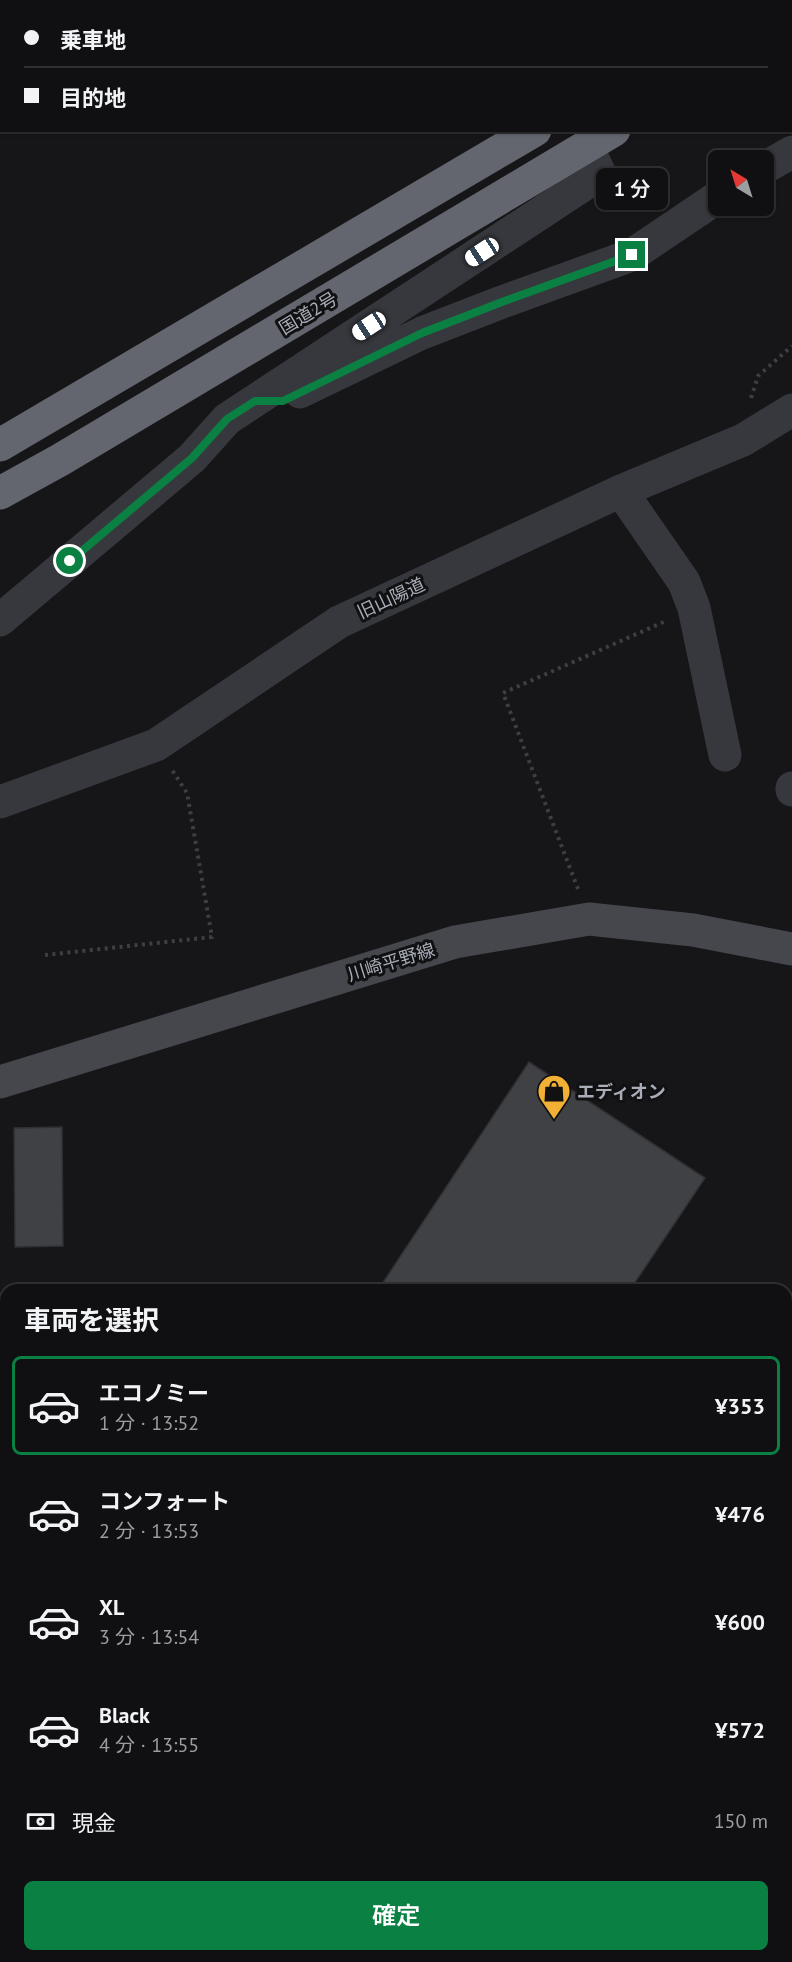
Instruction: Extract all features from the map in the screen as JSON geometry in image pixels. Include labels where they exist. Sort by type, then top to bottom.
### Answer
[{"type":"highway","points":[[0,445],[532,132]]},
{"type":"highway","name":"国道2号","points":[[0,493],[90,442],[601,138]]},
{"type":"street","points":[[0,620],[192,458],[227,419],[600,174],[601,138]]},
{"type":"street","points":[[774,162],[792,152]]},
{"type":"street","points":[[255,401],[283,401],[422,333],[632,255],[708,205]]},
{"type":"street","name":"旧山陽道","points":[[0,802],[156,745],[339,622],[621,491],[743,440],[792,410]]},
{"type":"street","points":[[621,491],[684,582],[694,608],[725,755]]},
{"type":"street","name":"川崎平野線","points":[[0,1082],[455,942],[589,919],[693,930],[792,949]]},
{"type":"path","points":[[743,440],[740,428],[758,376],[792,346]]},
{"type":"path","points":[[589,919],[503,693],[694,608]]},
{"type":"path","points":[[45,955],[212,937],[187,793],[156,745]]},
{"type":"building","name":"エディオン","points":[[529,1062],[705,1178],[634,1284],[382,1284]]},
{"type":"building","points":[[62,1127],[63,1246],[15,1247],[14,1128]]},
{"type":"place","name":"エディオン","points":[[554,1120]]},
{"type":"route","points":[[70,561],[192,458],[227,419],[255,401],[283,401],[422,333],[632,255]]}]
